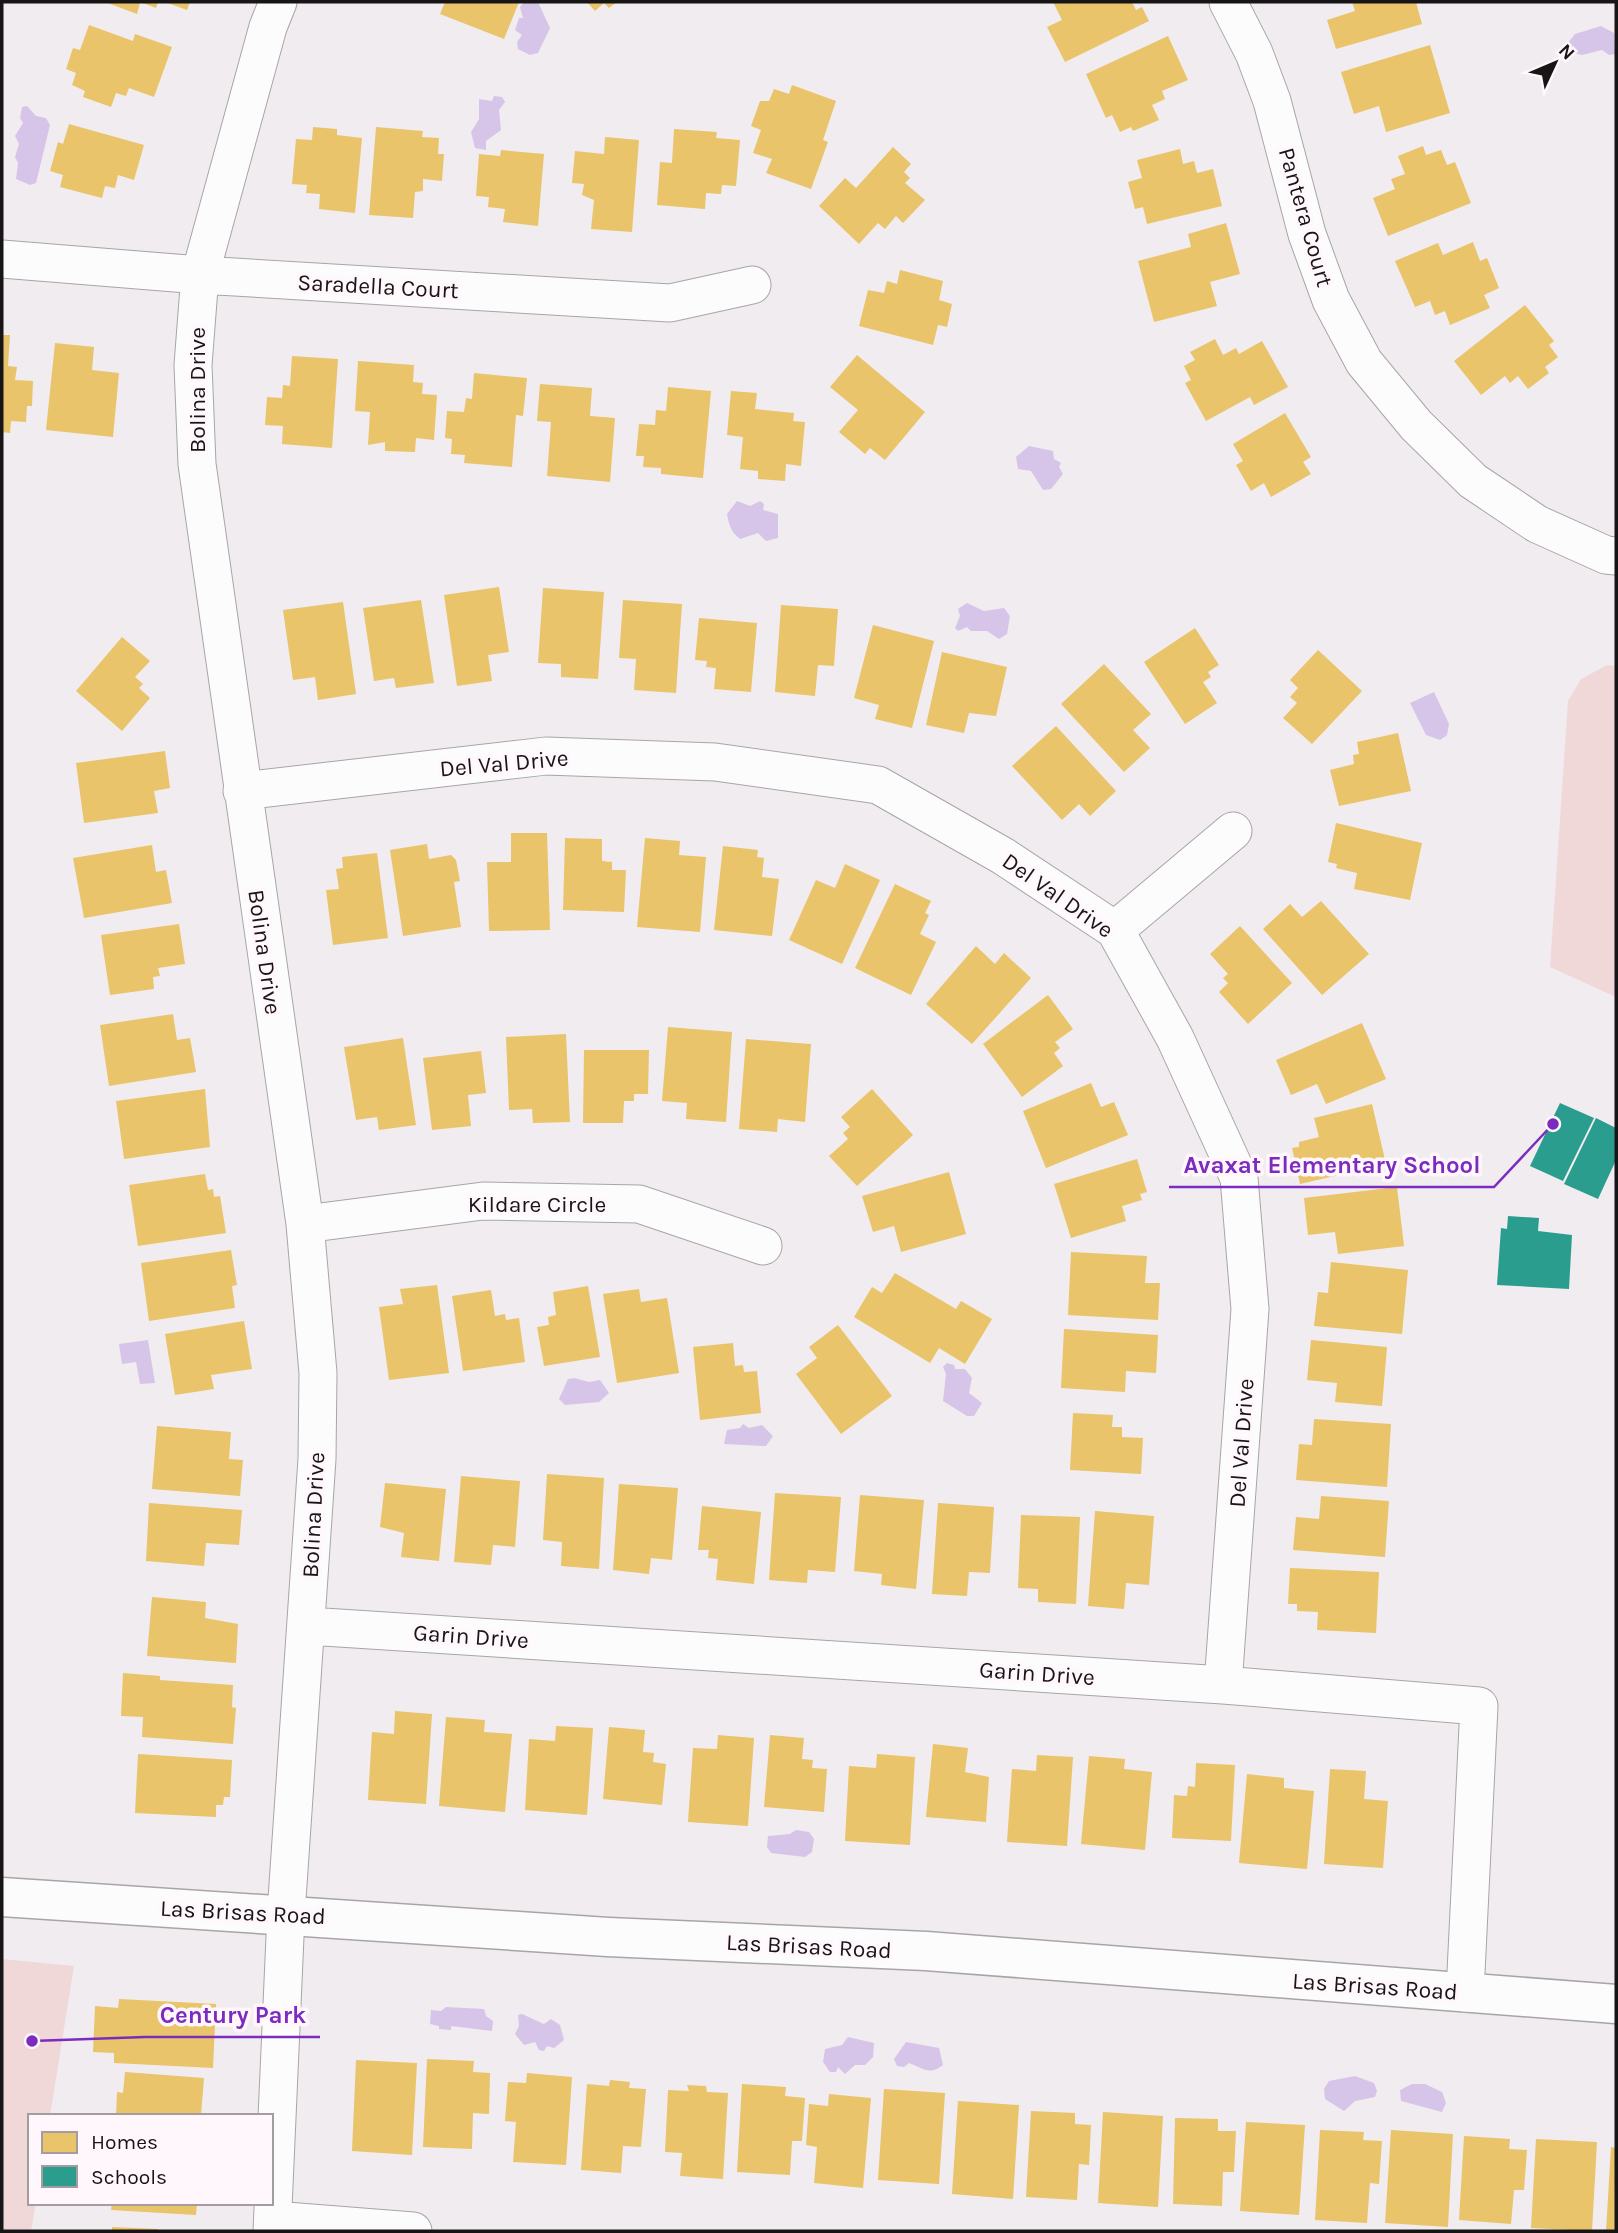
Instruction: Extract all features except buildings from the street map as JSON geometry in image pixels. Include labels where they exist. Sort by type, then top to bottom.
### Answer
[{"type":"street","name":"Bolina Drive","points":[[273,2204],[286,1914],[317,1460],[318,1373],[305,1224],[197,464],[193,365],[200,275],[268,27],[278,2]]},
{"type":"street","name":"Pantera Court","points":[[1228,2],[1254,53],[1272,101],[1307,234],[1331,300],[1364,362],[1416,425],[1473,481],[1537,524],[1605,555],[1616,556]]},
{"type":"street","name":"Saradella Court","points":[[2,259],[200,275],[670,303],[752,285]]},
{"type":"street","name":"Del Val Drive","points":[[242,791],[546,755],[715,762],[878,785],[1003,856],[1115,930],[1175,1038],[1239,1178],[1250,1309],[1223,1685]]},
{"type":"street","points":[[1115,930],[1233,831]]},
{"type":"street","name":"Kildare Circle","points":[[305,1224],[483,1201],[639,1204],[763,1245]]},
{"type":"street","name":"Garin Drive","points":[[307,1626],[1223,1685],[1479,1706],[1465,1993]]},
{"type":"street","name":"Las Brisas Road","points":[[2,1897],[608,1937],[926,1951],[1616,2004]]},
{"type":"street","name":"Bolina Drive","points":[[272,2226],[273,2205]]},
{"type":"street","points":[[272,2226],[413,2231]]},
{"type":"shaded area","points":[[524,2],[538,2],[550,28],[538,53],[530,55],[518,49],[517,42],[522,35],[515,30],[519,18],[523,18],[520,7]]},
{"type":"shaded area","points":[[1601,26],[1614,33],[1615,54],[1609,55],[1602,50],[1582,55],[1571,52],[1568,43],[1575,34]]},
{"type":"shaded area","points":[[494,96],[502,97],[505,102],[499,110],[501,130],[486,141],[486,150],[475,148],[471,132],[479,119],[479,99],[492,101]]},
{"type":"shaded area","points":[[27,106],[36,116],[46,118],[50,125],[36,183],[30,185],[16,179],[18,163],[15,157],[19,144],[15,136],[23,123],[20,118],[22,107]]},
{"type":"shaded area","points":[[1029,446],[1053,451],[1054,459],[1061,463],[1059,467],[1063,474],[1051,489],[1043,490],[1031,471],[1018,469],[1016,457]]},
{"type":"shaded area","points":[[737,501],[750,506],[760,501],[764,504],[763,510],[778,514],[778,538],[766,541],[758,533],[740,539],[731,528],[727,514]]},
{"type":"shaded area","points":[[967,603],[984,611],[1004,608],[1010,616],[1007,634],[999,639],[987,631],[971,631],[967,627],[958,631],[955,628],[960,616],[958,609]]},
{"type":"shaded area","points":[[1607,665],[1616,666],[1616,997],[1550,967],[1568,701],[1581,679]]},
{"type":"shaded area","points":[[1434,692],[1449,724],[1447,735],[1440,740],[1426,735],[1410,703]]},
{"type":"shaded area","points":[[148,1340],[155,1383],[140,1384],[136,1362],[122,1364],[119,1344]]},
{"type":"shaded area","points":[[947,1363],[954,1365],[955,1369],[965,1369],[972,1378],[969,1393],[982,1403],[974,1416],[967,1416],[943,1401],[946,1374],[943,1367]]},
{"type":"shaded area","points":[[568,1379],[589,1382],[600,1380],[609,1393],[599,1402],[565,1405],[559,1399]]},
{"type":"shaded area","points":[[743,1424],[749,1428],[762,1425],[773,1436],[766,1446],[724,1444],[727,1430],[740,1428]]},
{"type":"shaded area","points":[[796,1830],[809,1832],[814,1839],[812,1852],[805,1857],[771,1853],[767,1847],[768,1836],[790,1834]]},
{"type":"shaded area","points":[[2,1959],[74,1966],[50,2114],[28,2114],[28,2205],[36,2205],[31,2231],[2,2231]]},
{"type":"shaded area","points":[[446,2007],[484,2009],[486,2016],[493,2021],[492,2031],[451,2026],[451,2030],[439,2029],[439,2026],[430,2024],[431,2010],[441,2011]]},
{"type":"shaded area","points":[[522,2014],[544,2024],[551,2019],[560,2025],[564,2040],[554,2048],[547,2046],[544,2051],[539,2050],[535,2042],[524,2045],[515,2034],[519,2026],[518,2015]]},
{"type":"shaded area","points":[[848,2037],[874,2043],[873,2057],[865,2065],[855,2065],[845,2074],[838,2067],[836,2072],[830,2072],[823,2062],[825,2049],[842,2045]]},
{"type":"shaded area","points":[[906,2042],[939,2048],[943,2065],[930,2071],[909,2063],[904,2067],[897,2066],[894,2059]]},
{"type":"shaded area","points":[[1355,2076],[1374,2083],[1377,2091],[1375,2097],[1355,2101],[1344,2111],[1325,2099],[1324,2089],[1329,2081]]},
{"type":"shaded area","points":[[1412,2084],[1425,2084],[1442,2092],[1446,2103],[1442,2112],[1401,2101],[1400,2090]]},
{"type":"place","name":"Avaxat Elementary School","points":[[1553,1124]]},
{"type":"place","name":"Century Park","points":[[32,2041]]}]
